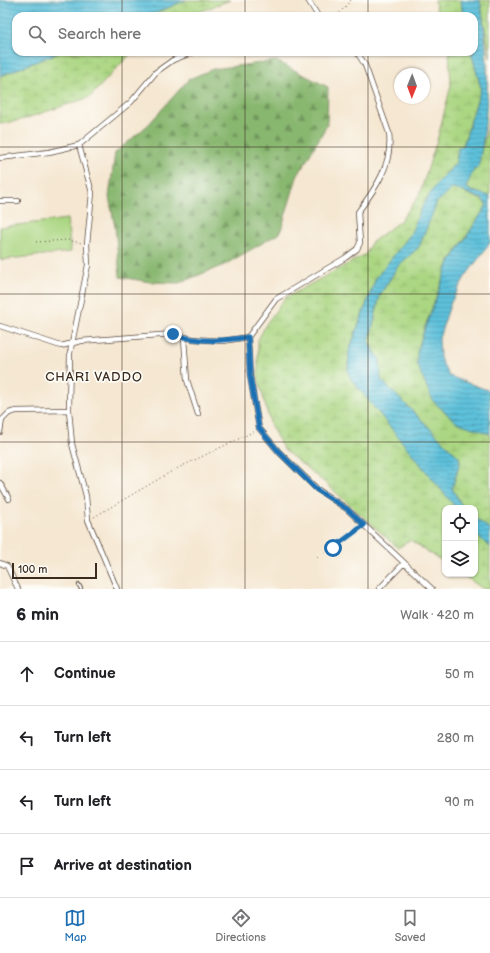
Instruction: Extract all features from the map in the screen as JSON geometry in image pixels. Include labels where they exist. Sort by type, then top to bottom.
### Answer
[{"type":"street","points":[[308,0],[316,12]]},
{"type":"street","points":[[0,158],[49,152],[79,145],[131,102],[156,72],[173,60],[184,56]]},
{"type":"street","points":[[359,56],[367,72],[389,133],[391,144],[382,177],[358,212],[360,243],[357,249],[346,258],[276,299],[248,337],[250,376],[259,428],[279,452],[317,490],[347,509],[432,589]]},
{"type":"street","points":[[79,145],[92,193],[87,244],[88,265],[72,344],[69,410],[72,444],[86,496],[88,520],[117,589]]},
{"type":"street","points":[[0,201],[18,201]]},
{"type":"street","points":[[0,326],[53,345],[61,346],[80,341],[173,334],[184,338],[224,341],[248,337]]},
{"type":"street","points":[[184,338],[187,380],[198,414]]},
{"type":"street","points":[[0,432],[1,420],[9,413],[16,411],[69,410]]},
{"type":"street","points":[[0,483],[10,499]]},
{"type":"street","points":[[0,563],[7,566],[18,589]]},
{"type":"street","points":[[379,589],[404,563]]},
{"type":"lane","points":[[79,585],[81,589]]},
{"type":"path","points":[[340,12],[351,0]]},
{"type":"path","points":[[36,242],[68,240],[87,244]]},
{"type":"path","points":[[88,520],[174,470],[259,428]]},
{"type":"path","points":[[317,557],[333,548],[364,525]]},
{"type":"green space","points":[[186,0],[230,0],[199,12],[158,12]]},
{"type":"green space","points":[[434,0],[461,0],[462,12],[438,12]]},
{"type":"green space","points":[[480,0],[490,0],[490,58]]},
{"type":"green space","points":[[50,56],[128,56],[90,97],[21,120],[0,124],[0,76]]},
{"type":"green space","points":[[449,56],[472,56],[481,88],[463,146],[458,148],[456,163],[439,181],[424,203],[410,235],[376,278],[349,351],[454,505],[442,505],[442,561],[410,540],[398,548],[324,482],[284,450],[271,426],[258,378],[258,340],[266,324],[285,298],[366,254],[371,243],[401,220],[419,196],[438,137],[451,85]]},
{"type":"green space","points":[[276,61],[328,87],[327,125],[297,177],[280,233],[224,265],[179,283],[150,282],[120,277],[115,227],[109,197],[115,153],[149,124],[189,79],[213,69]]},
{"type":"green space","points":[[490,114],[490,194],[487,196],[471,191],[466,187],[486,135]]},
{"type":"green space","points":[[453,188],[483,200],[487,205],[448,264],[417,353],[481,430],[490,434],[490,529],[478,520],[478,505],[461,505],[452,488],[460,463],[459,457],[381,380],[380,360],[369,343],[380,295],[398,266],[419,246],[437,202]]},
{"type":"green space","points":[[67,219],[71,252],[0,260],[0,227]]},
{"type":"green space","points":[[478,537],[490,547],[490,589],[483,589],[466,577],[478,577]]},
{"type":"water","points":[[0,0],[186,0],[158,12],[12,12],[12,56],[50,56],[0,76]]},
{"type":"water","points":[[461,0],[480,0],[486,42],[487,63],[487,105],[482,147],[478,168],[474,170],[466,187],[471,191],[490,196],[490,243],[465,277],[451,302],[439,338],[440,358],[449,376],[490,391],[490,434],[456,422],[433,401],[417,365],[417,353],[422,336],[448,265],[487,205],[482,199],[453,188],[437,202],[419,247],[398,266],[380,295],[369,343],[380,360],[381,380],[459,457],[460,463],[452,488],[461,505],[454,505],[351,379],[348,372],[349,351],[376,278],[410,235],[424,203],[439,181],[456,163],[458,148],[463,146],[481,88],[472,56],[478,56],[478,12],[462,12]]},
{"type":"water","points":[[478,520],[490,529],[490,547],[478,537]]},
{"type":"district","name":"CHARI VADDO","points":[[94,377]]},
{"type":"route","points":[[173,334],[184,338],[224,341],[248,337],[250,376],[259,428],[279,452],[317,490],[347,509],[364,525],[333,548]]}]
